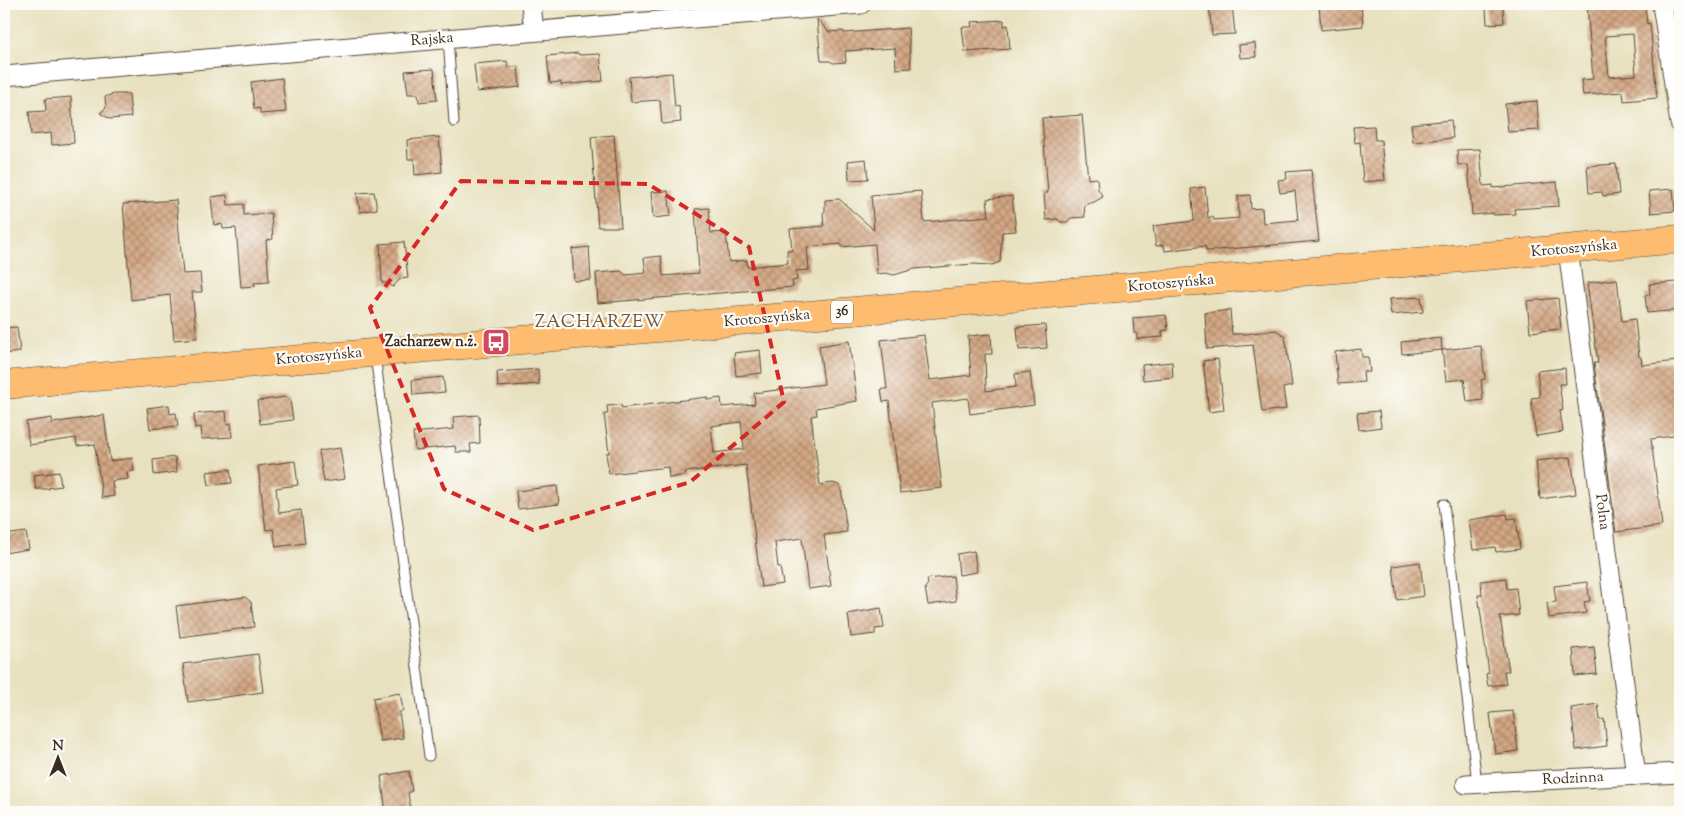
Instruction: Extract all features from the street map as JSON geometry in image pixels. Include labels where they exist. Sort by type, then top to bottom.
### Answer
[{"type":"main road","name":"Krotoszyńska","points":[[4,385],[1680,239]]},
{"type":"street","points":[[531,4],[534,31]]},
{"type":"street","name":"Rajska","points":[[4,76],[860,4]]},
{"type":"street","points":[[1662,4],[1680,123]]},
{"type":"street","name":"Polna","points":[[1568,249],[1636,776]]},
{"type":"street","name":"Rodzinna","points":[[1472,784],[1680,773]]},
{"type":"lane","points":[[448,38],[454,122]]},
{"type":"lane","points":[[374,352],[429,756]]},
{"type":"lane","points":[[1444,504],[1472,784]]},
{"type":"highlighted area","points":[[461,181],[648,184],[749,247],[784,402],[690,482],[533,530],[444,489],[370,308]]},
{"type":"building","points":[[1209,4],[1232,4],[1235,34],[1212,35]]},
{"type":"building","points":[[1319,4],[1361,4],[1363,26],[1321,30]]},
{"type":"building","points":[[1587,4],[1645,4],[1647,24],[1650,23],[1657,98],[1624,101],[1623,92],[1583,95],[1581,80],[1593,79]],"holes":[[[1633,34],[1636,75],[1609,77],[1605,36]]]},
{"type":"building","points":[[1503,7],[1504,23],[1487,24],[1486,8]]},
{"type":"building","points":[[817,19],[829,32],[843,31],[844,33],[908,28],[911,68],[896,69],[895,48],[845,51],[846,62],[833,63],[821,61]]},
{"type":"building","points":[[1004,20],[1004,26],[1008,25],[1010,49],[965,52],[962,27],[972,27],[971,22]]},
{"type":"building","points":[[1255,43],[1256,57],[1240,58],[1239,45]]},
{"type":"building","points":[[578,53],[579,55],[600,54],[603,81],[561,85],[561,82],[550,83],[547,56]]},
{"type":"building","points":[[507,61],[508,67],[518,66],[520,87],[477,92],[474,64]]},
{"type":"building","points":[[434,69],[437,100],[419,102],[418,94],[408,94],[405,71]]},
{"type":"building","points":[[672,73],[675,107],[679,106],[681,122],[662,124],[660,100],[631,102],[629,77]]},
{"type":"building","points":[[282,78],[286,112],[260,114],[260,108],[254,109],[251,82]]},
{"type":"building","points":[[113,94],[129,94],[131,117],[110,119],[100,113],[106,108],[105,97]]},
{"type":"building","points":[[71,97],[74,143],[52,145],[51,133],[31,135],[29,112],[46,111],[45,99]]},
{"type":"building","points":[[1537,101],[1539,130],[1508,132],[1505,104]]},
{"type":"building","points":[[1082,115],[1088,179],[1097,178],[1098,189],[1103,197],[1084,205],[1085,217],[1071,218],[1067,222],[1061,222],[1057,219],[1046,220],[1044,193],[1048,193],[1042,118]]},
{"type":"building","points":[[1451,120],[1453,138],[1413,142],[1411,124]]},
{"type":"building","points":[[1374,126],[1375,140],[1381,140],[1385,180],[1363,182],[1360,142],[1355,143],[1353,127]]},
{"type":"building","points":[[614,135],[621,227],[598,227],[591,137]]},
{"type":"building","points":[[439,137],[442,172],[415,175],[414,159],[408,159],[407,140]]},
{"type":"building","points":[[1480,149],[1483,186],[1493,185],[1493,188],[1557,182],[1559,206],[1514,209],[1515,214],[1494,215],[1493,213],[1472,215],[1468,165],[1458,165],[1457,150]]},
{"type":"building","points":[[866,159],[868,179],[849,180],[848,161]]},
{"type":"building","points":[[1616,164],[1619,194],[1603,196],[1602,192],[1589,193],[1587,166]]},
{"type":"building","points":[[1311,170],[1319,241],[1206,251],[1205,246],[1165,251],[1164,245],[1156,246],[1153,226],[1194,221],[1191,189],[1205,187],[1208,218],[1213,216],[1214,220],[1239,218],[1238,196],[1250,195],[1251,209],[1262,208],[1263,223],[1298,220],[1295,191],[1280,193],[1278,180],[1287,179],[1286,172]]},
{"type":"building","points":[[1673,189],[1675,211],[1651,213],[1649,191]]},
{"type":"building","points":[[668,191],[671,216],[653,218],[651,192]]},
{"type":"building","points":[[921,191],[924,222],[989,216],[987,199],[1012,196],[1016,231],[1002,232],[1000,262],[992,265],[973,264],[914,269],[894,275],[886,273],[877,274],[875,244],[807,247],[809,270],[796,271],[797,280],[792,281],[793,287],[598,303],[596,273],[621,271],[626,275],[646,273],[644,258],[661,256],[663,276],[699,273],[695,209],[709,208],[711,233],[726,232],[729,262],[747,260],[747,267],[788,263],[787,250],[792,250],[790,229],[824,226],[825,200],[839,199],[874,230],[871,195]]},
{"type":"building","points":[[374,192],[377,209],[360,212],[357,193]]},
{"type":"building","points":[[227,195],[228,205],[244,204],[244,215],[271,213],[273,239],[266,240],[269,282],[254,283],[255,286],[241,287],[236,228],[223,229],[222,224],[214,225],[211,197]]},
{"type":"building","points":[[176,200],[183,274],[200,273],[202,292],[192,292],[197,338],[174,340],[170,295],[131,300],[123,204]]},
{"type":"building","points":[[404,242],[408,278],[400,279],[393,287],[388,283],[382,283],[380,244]]},
{"type":"building","points":[[589,247],[591,280],[574,281],[572,249]]},
{"type":"building","points":[[1617,279],[1622,321],[1635,319],[1639,357],[1641,357],[1642,365],[1677,361],[1678,372],[1680,372],[1680,435],[1651,439],[1662,526],[1616,532],[1594,363],[1598,363],[1587,283]]},
{"type":"building","points":[[1678,282],[1680,310],[1647,313],[1645,295],[1650,294],[1649,284]]},
{"type":"building","points":[[1421,297],[1423,312],[1391,315],[1389,299]]},
{"type":"building","points":[[1558,298],[1561,329],[1530,332],[1527,301]]},
{"type":"building","points":[[1230,310],[1232,334],[1276,330],[1285,336],[1292,386],[1283,388],[1286,409],[1262,412],[1253,345],[1207,349],[1205,313]]},
{"type":"building","points":[[1166,315],[1168,330],[1162,331],[1163,337],[1137,339],[1137,333],[1134,333],[1133,318]]},
{"type":"building","points":[[1045,325],[1047,348],[1019,350],[1017,327]]},
{"type":"building","points":[[17,327],[20,352],[4,354],[4,328]]},
{"type":"building","points":[[991,334],[992,354],[985,354],[986,391],[1016,387],[1015,374],[1030,372],[1034,405],[970,414],[968,398],[932,403],[942,488],[900,493],[889,401],[883,402],[881,389],[887,389],[881,340],[924,335],[930,380],[971,375],[968,336]]},
{"type":"building","points":[[1441,338],[1442,350],[1402,354],[1401,342]]},
{"type":"building","points":[[849,341],[857,401],[816,408],[817,415],[811,416],[820,485],[833,483],[841,488],[847,532],[824,535],[831,586],[808,589],[802,538],[775,542],[778,567],[780,567],[783,584],[761,587],[746,465],[685,472],[686,475],[669,478],[668,467],[609,474],[606,453],[609,453],[604,414],[608,414],[607,406],[621,405],[622,408],[707,397],[707,400],[721,398],[722,407],[755,404],[754,393],[824,384],[819,346]],"holes":[[[741,422],[744,449],[714,453],[711,426]]]},
{"type":"building","points":[[1481,346],[1485,379],[1481,380],[1483,400],[1467,402],[1464,379],[1446,381],[1442,350]]},
{"type":"building","points":[[1361,349],[1362,357],[1368,357],[1370,372],[1363,372],[1364,382],[1338,384],[1335,352]]},
{"type":"building","points":[[760,350],[762,373],[736,376],[734,353]]},
{"type":"building","points":[[1218,359],[1224,410],[1209,412],[1203,361]]},
{"type":"building","points":[[1172,362],[1173,377],[1143,380],[1142,365]]},
{"type":"building","points":[[1565,368],[1566,384],[1559,384],[1563,410],[1560,411],[1563,432],[1536,436],[1531,398],[1540,397],[1537,371]]},
{"type":"building","points":[[538,369],[539,384],[498,387],[497,372]]},
{"type":"building","points":[[443,377],[445,392],[413,395],[412,380]]},
{"type":"building","points":[[285,397],[290,400],[293,420],[260,424],[257,401]]},
{"type":"building","points":[[169,405],[170,414],[176,413],[178,426],[150,429],[147,408]]},
{"type":"building","points":[[226,411],[227,424],[231,423],[232,437],[202,439],[201,427],[195,428],[194,414]]},
{"type":"building","points":[[1379,411],[1381,427],[1359,430],[1357,413]]},
{"type":"building","points":[[104,415],[110,461],[132,458],[134,471],[127,472],[128,479],[112,481],[114,496],[102,498],[95,444],[77,446],[76,438],[29,445],[26,422],[52,418],[52,423]]},
{"type":"building","points":[[479,415],[480,443],[470,444],[471,452],[456,452],[455,446],[415,450],[413,433],[454,429],[453,417]]},
{"type":"building","points":[[340,448],[345,479],[324,482],[319,451]]},
{"type":"building","points":[[175,457],[177,472],[154,475],[153,460]]},
{"type":"building","points":[[1571,457],[1576,494],[1540,499],[1536,461]]},
{"type":"building","points":[[295,461],[298,485],[276,488],[279,513],[301,510],[305,543],[276,547],[273,529],[266,530],[258,466]]},
{"type":"building","points":[[230,469],[232,483],[209,485],[207,472]]},
{"type":"building","points":[[59,472],[61,486],[49,489],[36,489],[34,475]]},
{"type":"building","points":[[557,486],[559,504],[518,509],[516,491]]},
{"type":"building","points":[[1507,514],[1508,519],[1516,518],[1520,549],[1496,552],[1495,547],[1473,550],[1469,520]]},
{"type":"building","points":[[26,532],[29,549],[4,553],[4,535]]},
{"type":"building","points":[[974,551],[977,572],[959,575],[957,554]]},
{"type":"building","points":[[1420,562],[1424,596],[1397,600],[1393,566]]},
{"type":"building","points":[[953,576],[956,601],[928,605],[925,588],[928,584],[927,579]]},
{"type":"building","points":[[1506,578],[1507,589],[1516,588],[1519,615],[1500,617],[1509,671],[1504,671],[1506,684],[1488,686],[1486,674],[1489,673],[1478,595],[1482,595],[1481,581]]},
{"type":"building","points":[[1587,582],[1590,601],[1584,602],[1586,613],[1549,618],[1547,603],[1556,602],[1554,586]]},
{"type":"building","points":[[245,597],[251,602],[254,627],[180,637],[176,606]]},
{"type":"building","points":[[881,608],[884,628],[875,629],[875,634],[851,637],[848,614]]},
{"type":"building","points":[[1594,647],[1597,674],[1575,676],[1573,649]]},
{"type":"building","points":[[258,654],[263,692],[188,702],[183,664]]},
{"type":"building","points":[[400,693],[403,710],[399,713],[403,738],[380,741],[373,698]]},
{"type":"building","points":[[1598,704],[1600,720],[1604,719],[1607,746],[1576,750],[1571,708]]},
{"type":"building","points":[[1513,711],[1518,751],[1495,754],[1490,713]]},
{"type":"building","points":[[409,771],[412,791],[408,793],[411,812],[386,812],[381,776]]},
{"type":"place","name":"Zacharzew n.ż.","points":[[496,342]]},
{"type":"district","name":"ZACHARZEW","points":[[600,323]]}]
